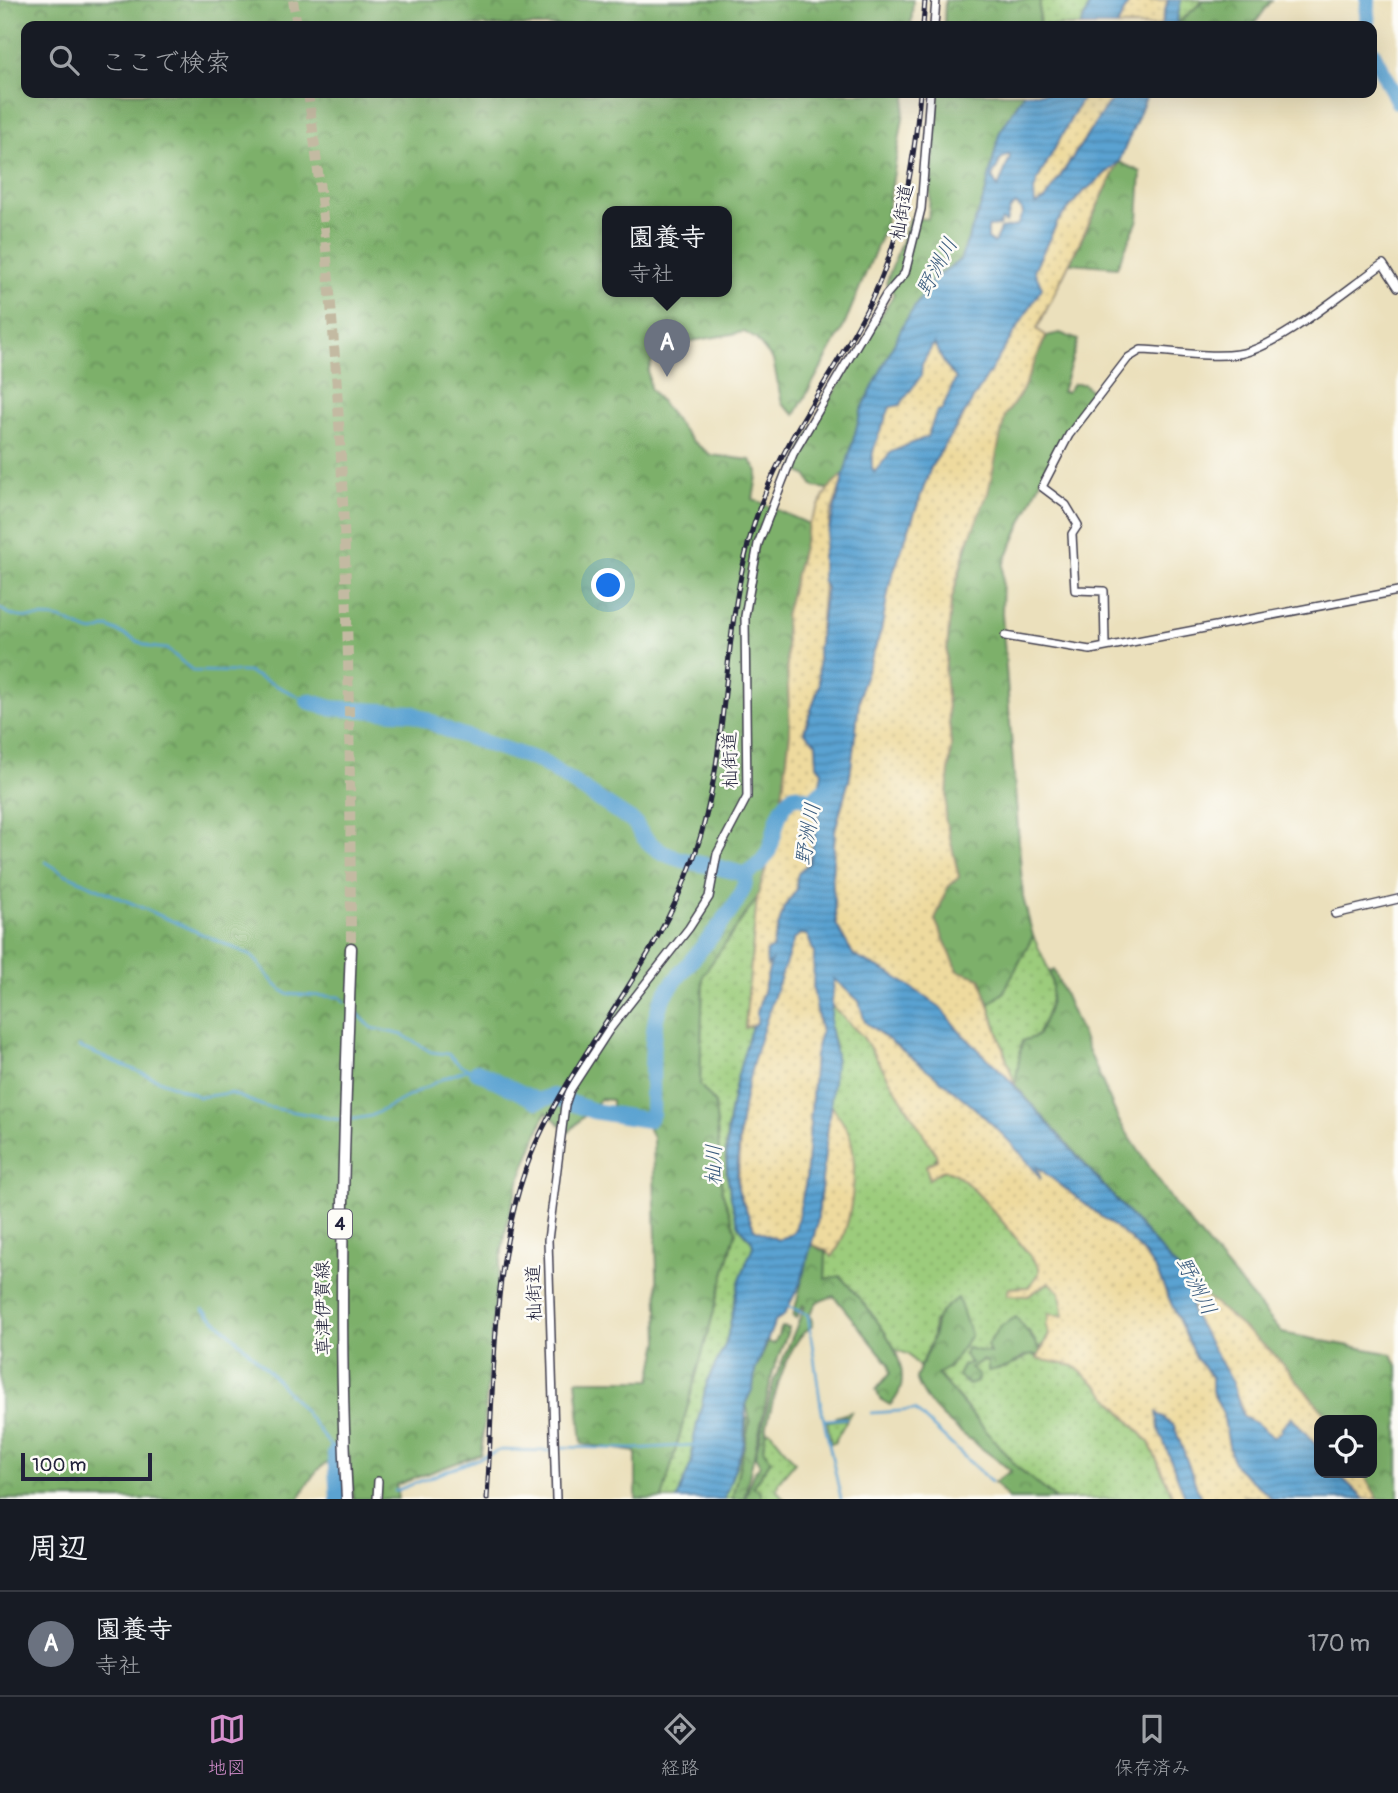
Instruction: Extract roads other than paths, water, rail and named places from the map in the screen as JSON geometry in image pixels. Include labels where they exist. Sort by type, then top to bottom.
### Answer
[{"type":"main road","name":"草津伊賀線","points":[[346,1499],[340,1291],[341,1186],[351,948]]},
{"type":"street","points":[[934,21],[936,0]]},
{"type":"street","name":"杣街道","points":[[556,1499],[548,1240],[565,1105],[570,1090],[609,1030],[689,928],[709,897],[717,854],[747,797],[745,616],[755,553],[793,454],[877,310],[905,273],[921,209],[930,98]]},
{"type":"street","points":[[1105,645],[1104,590],[1075,590],[1072,534],[1078,525],[1066,505],[1042,487],[1069,435],[1128,358],[1141,350],[1238,354],[1258,347],[1287,331],[1382,264],[1398,287]]},
{"type":"street","points":[[1004,636],[1090,650],[1398,591]]},
{"type":"street","points":[[1335,914],[1398,899]]},
{"type":"street","points":[[377,1499],[378,1481]]},
{"type":"water","points":[[1091,0],[1130,0],[1120,21],[1083,21]]},
{"type":"water","points":[[1168,0],[1181,0],[1177,21],[1162,21]]},
{"type":"water","points":[[1021,98],[1082,98],[1038,179],[1034,191],[1035,205],[1045,200],[1107,105],[1117,98],[1146,98],[1119,162],[1080,195],[1058,221],[1034,270],[1042,288],[931,467],[890,582],[881,631],[861,688],[850,776],[835,830],[832,876],[836,924],[854,956],[893,975],[940,1007],[960,1032],[1003,1073],[1191,1284],[1192,1313],[1233,1383],[1243,1417],[1256,1423],[1273,1437],[1281,1432],[1282,1427],[1292,1417],[1314,1443],[1314,1478],[1342,1478],[1364,1499],[1273,1499],[1237,1468],[1231,1456],[1223,1414],[1212,1391],[1212,1377],[1196,1358],[1157,1272],[1144,1253],[1130,1239],[1036,1166],[1041,1179],[981,1114],[865,1022],[859,1001],[834,979],[830,1027],[836,1055],[817,1224],[801,1282],[784,1315],[775,1321],[755,1371],[753,1388],[746,1402],[744,1443],[724,1499],[677,1499],[692,1461],[693,1442],[707,1382],[726,1343],[739,1282],[753,1246],[735,1216],[727,1171],[728,1129],[740,1066],[752,1026],[757,1023],[757,1013],[771,962],[767,966],[766,952],[772,948],[784,907],[797,889],[798,874],[809,864],[819,812],[816,806],[822,771],[817,765],[816,743],[804,732],[819,686],[818,651],[826,588],[822,579],[822,556],[861,411],[903,325],[932,280],[960,260],[985,195],[999,134]],"holes":[[[1009,154],[998,188],[992,177],[1001,159]],[[1016,204],[1023,212],[1017,226],[1000,229],[994,243],[988,239],[988,227],[999,226],[1002,220],[1006,223],[1010,209]],[[934,343],[943,362],[956,378],[942,410],[937,411],[927,437],[891,452],[874,473],[874,449],[890,407],[900,405],[921,376],[922,364]],[[800,934],[807,935],[814,952],[813,989],[821,1032],[815,1055],[806,1180],[796,1227],[792,1234],[778,1240],[754,1229],[741,1199],[737,1177],[740,1129],[750,1073],[766,1019],[794,939]]]},
{"type":"water","points":[[1157,1413],[1174,1426],[1201,1499],[1186,1499],[1159,1430]]},
{"type":"waterway","points":[[1367,21],[1368,0]]},
{"type":"waterway","points":[[1377,61],[1398,102]]},
{"type":"waterway","points":[[0,608],[20,617],[61,619],[94,632],[108,627],[150,647],[167,649],[193,671],[248,672],[308,701]]},
{"type":"waterway","name":"野洲川","points":[[308,701],[331,708],[412,713],[452,732],[540,761],[635,823],[655,848],[683,860],[744,875],[766,856],[779,815],[794,795],[812,800],[831,784]]},
{"type":"waterway","points":[[46,862],[65,874],[250,955],[277,986],[288,994],[340,997],[345,1002]]},
{"type":"waterway","points":[[477,1071],[537,1101],[553,1096],[593,1111],[648,1120],[652,1114],[655,1026],[661,1002],[736,903],[744,887],[746,874]]},
{"type":"waterway","points":[[353,1009],[372,1028],[403,1035],[431,1052],[448,1054],[461,1066],[477,1071]]},
{"type":"waterway","points":[[79,1047],[200,1097],[230,1093],[266,1107],[341,1120]]},
{"type":"waterway","points":[[348,1120],[371,1116],[444,1078],[469,1069]]},
{"type":"waterway","points":[[787,1306],[808,1315],[821,1407],[841,1499]]},
{"type":"waterway","points":[[203,1309],[274,1377],[335,1453]]},
{"type":"waterway","points":[[871,1413],[915,1410],[991,1482]]},
{"type":"waterway","points":[[825,1420],[846,1418]]},
{"type":"waterway","points":[[395,1491],[501,1450],[550,1451],[562,1447],[633,1449],[694,1445]]},
{"type":"waterway","points":[[335,1453],[338,1499]]},
{"type":"tunnel","points":[[293,0],[296,21]]},
{"type":"tunnel","points":[[309,98],[331,305],[344,519],[351,948]]},
{"type":"railway","points":[[923,21],[925,0]]},
{"type":"railway","points":[[487,1499],[497,1318],[510,1226],[521,1183],[536,1143],[555,1106],[641,966],[680,893],[695,854],[716,767],[738,588],[748,544],[762,501],[785,450],[857,328],[881,278],[905,201],[919,98]]},
{"type":"place","name":"園養寺","points":[[667,377]]},
{"type":"water label","name":"杣川","points":[[714,1165]]}]
